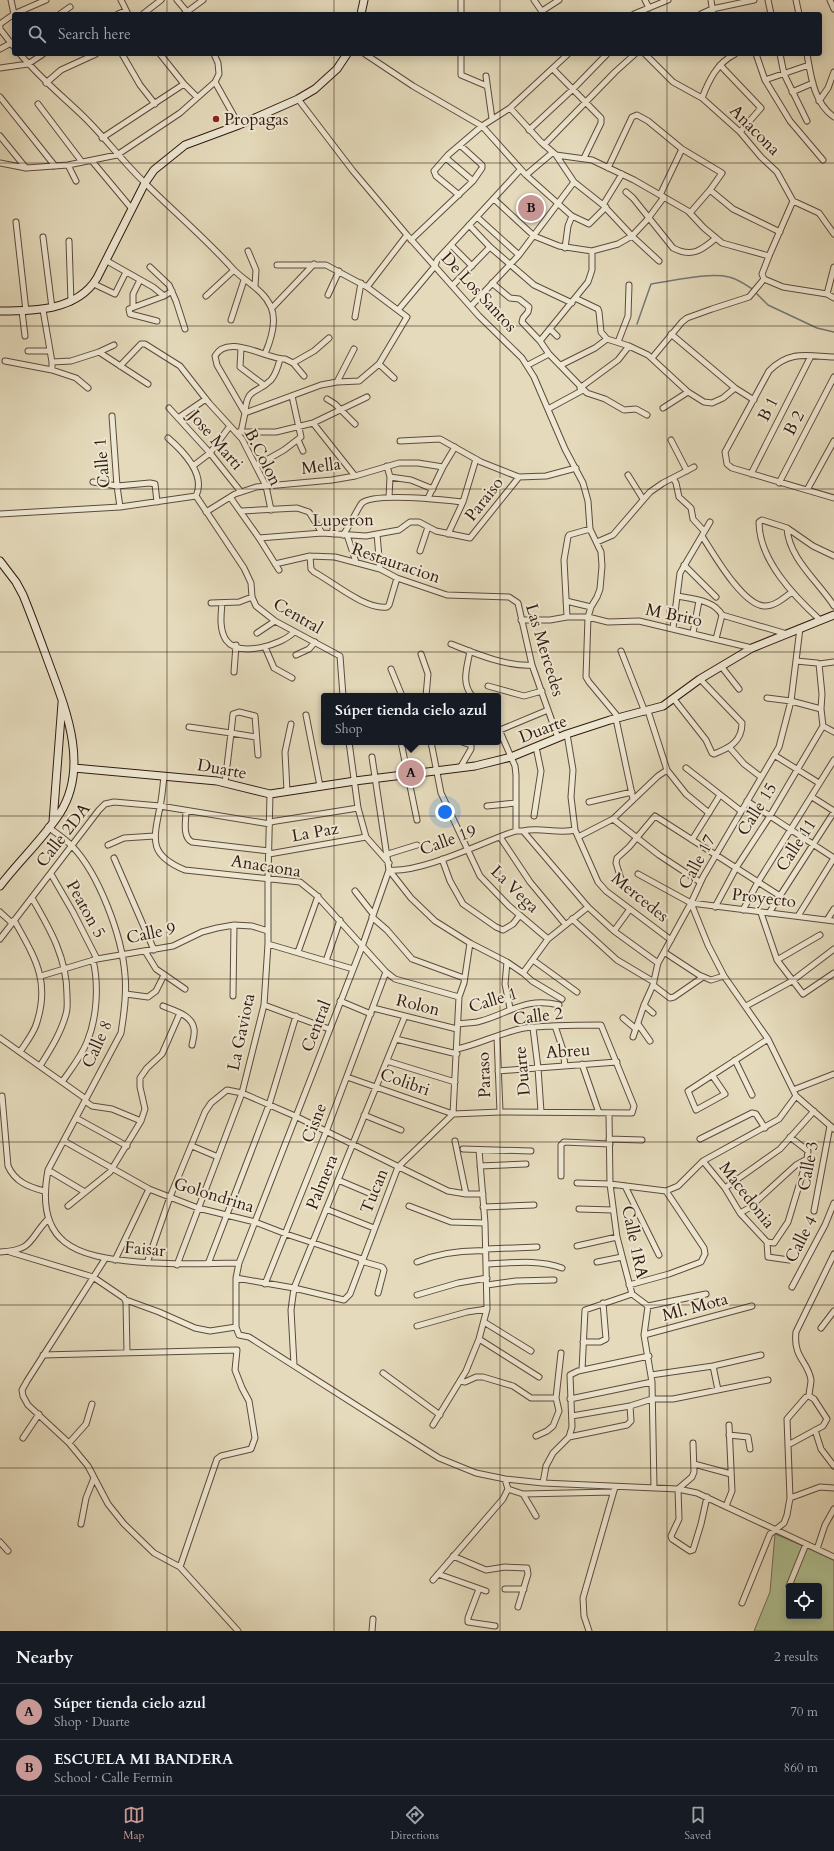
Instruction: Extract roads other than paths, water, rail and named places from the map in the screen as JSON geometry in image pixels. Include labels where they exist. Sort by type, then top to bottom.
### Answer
[{"type":"main road","points":[[361,12],[364,0]]},
{"type":"main road","points":[[0,312],[43,310],[71,302],[94,284],[145,183],[154,170],[185,146],[239,125],[298,99],[315,89],[337,70],[346,56]]},
{"type":"main road","points":[[0,561],[16,582],[23,595],[63,698],[70,728],[74,768],[63,805],[50,824],[0,886]]},
{"type":"main road","name":"Duarte","points":[[74,768],[225,782],[270,794],[355,781],[475,766],[511,757],[567,734],[663,706],[700,679],[752,648],[834,615]]},
{"type":"main road","points":[[50,824],[63,698]]},
{"type":"street","points":[[11,0],[14,12]]},
{"type":"street","points":[[19,12],[46,0]]},
{"type":"street","points":[[146,12],[161,0]]},
{"type":"street","points":[[177,0],[185,12]]},
{"type":"street","points":[[187,12],[202,0]]},
{"type":"street","points":[[461,0],[462,12]]},
{"type":"street","points":[[534,0],[542,12]]},
{"type":"street","points":[[544,12],[559,0]]},
{"type":"street","points":[[645,0],[649,8]]},
{"type":"street","points":[[639,12],[668,0]]},
{"type":"street","points":[[711,0],[713,12],[753,0]]},
{"type":"street","points":[[768,0],[771,12]]},
{"type":"street","points":[[796,0],[798,12]]},
{"type":"street","points":[[830,0],[834,9]]},
{"type":"street","points":[[123,1],[126,12]]},
{"type":"street","points":[[63,12],[70,7]]},
{"type":"street","points":[[12,16],[0,27],[12,43]]},
{"type":"street","points":[[0,49],[12,44]]},
{"type":"street","points":[[22,56],[46,83],[83,116],[145,183],[217,251],[244,280],[255,286],[272,308],[272,336],[265,354]]},
{"type":"street","points":[[0,68],[28,64],[40,56]]},
{"type":"street","points":[[46,83],[61,70],[92,56]]},
{"type":"street","points":[[123,56],[140,85],[155,104]]},
{"type":"street","points":[[162,56],[184,84],[197,97]]},
{"type":"street","points":[[0,163],[26,168],[68,165],[92,161],[117,154],[180,113],[215,82],[219,74],[218,63],[215,56]]},
{"type":"street","points":[[367,56],[414,86],[482,126],[520,170],[572,216],[589,224],[604,206],[622,174]]},
{"type":"street","points":[[461,56],[461,75],[487,86]]},
{"type":"street","points":[[458,195],[434,174],[434,171],[460,145],[482,126],[510,108],[566,56]]},
{"type":"street","points":[[529,130],[573,89],[605,56]]},
{"type":"street","points":[[544,145],[585,102],[633,56]]},
{"type":"street","name":"Anacona","points":[[647,56],[673,82],[702,98],[740,132],[761,157],[777,172],[793,201]]},
{"type":"street","points":[[722,56],[722,63],[761,108],[740,132]]},
{"type":"street","points":[[702,98],[709,81],[722,63],[732,56]]},
{"type":"street","points":[[757,56],[765,80],[790,121],[823,160]]},
{"type":"street","points":[[780,56],[784,72],[792,92],[807,121]]},
{"type":"street","points":[[807,56],[813,83],[819,101],[834,117]]},
{"type":"street","points":[[765,80],[784,72],[809,66]]},
{"type":"street","points":[[553,69],[601,118],[601,123],[584,158]]},
{"type":"street","points":[[819,101],[828,88],[834,72]]},
{"type":"street","points":[[486,76],[492,119]]},
{"type":"street","points":[[215,82],[239,125]]},
{"type":"street","points":[[792,92],[813,83]]},
{"type":"street","points":[[102,138],[184,84]]},
{"type":"street","points":[[0,97],[55,166]]},
{"type":"street","name":"De Los Santos","points":[[298,99],[353,171],[407,235],[471,306],[528,365],[565,449],[576,468],[586,491],[590,529]]},
{"type":"street","points":[[38,104],[82,162]]},
{"type":"street","points":[[510,108],[529,130],[554,154],[574,182],[604,206],[632,236],[659,261]]},
{"type":"street","points":[[608,168],[632,117],[637,115],[648,120],[682,149],[722,173],[710,190],[690,213]]},
{"type":"street","points":[[0,136],[26,168]]},
{"type":"street","points":[[412,240],[473,181],[482,168],[482,165],[460,145]]},
{"type":"street","points":[[494,199],[534,236],[565,248],[592,251],[618,244],[632,236],[648,217],[662,196],[682,149]]},
{"type":"street","points":[[526,175],[554,154],[584,158],[622,174],[690,213],[722,243],[769,256]]},
{"type":"street","points":[[446,158],[473,181]]},
{"type":"street","points":[[92,161],[132,209]]},
{"type":"street","points":[[68,165],[76,181]]},
{"type":"street","points":[[399,309],[435,266],[437,260],[520,170]]},
{"type":"street","points":[[471,306],[519,255],[574,182]]},
{"type":"street","points":[[710,190],[733,209],[780,232]]},
{"type":"street","points":[[626,192],[633,198],[673,248],[695,253],[703,249],[716,238]]},
{"type":"street","points":[[834,234],[819,213],[793,201],[762,274],[764,279],[783,287],[827,294],[834,298]]},
{"type":"street","points":[[565,248],[568,226],[572,216]]},
{"type":"street","points":[[477,218],[519,255]]},
{"type":"street","points":[[16,222],[25,336]]},
{"type":"street","points":[[469,225],[490,247],[534,285],[598,309],[601,332],[607,339],[629,346],[652,358],[688,392],[704,402],[712,403],[723,398],[735,388]]},
{"type":"street","points":[[367,287],[407,235]]},
{"type":"street","points":[[43,237],[52,308]]},
{"type":"street","points":[[69,240],[71,302]]},
{"type":"street","points":[[451,245],[472,266]]},
{"type":"street","points":[[453,285],[490,247]]},
{"type":"street","points":[[248,251],[256,270],[255,286]]},
{"type":"street","points":[[540,341],[588,282],[592,270],[592,251]]},
{"type":"street","points":[[106,261],[153,287],[164,296]]},
{"type":"street","points":[[272,308],[314,264]]},
{"type":"street","points":[[245,413],[336,382],[359,381],[379,364],[407,316],[361,283],[326,265],[277,265]]},
{"type":"street","points":[[150,267],[169,285],[185,329]]},
{"type":"street","points":[[827,294],[834,267]]},
{"type":"street","points":[[206,296],[234,270]]},
{"type":"street","points":[[328,295],[339,271]]},
{"type":"street","points":[[94,284],[115,294],[126,272]]},
{"type":"street","points":[[652,358],[671,334],[687,318],[749,297],[764,279]]},
{"type":"street","points":[[133,306],[133,294],[140,280]]},
{"type":"street","points":[[231,320],[244,280]]},
{"type":"street","points":[[355,317],[361,283]]},
{"type":"street","points":[[492,283],[510,298],[519,299],[529,308],[522,322],[540,341],[549,354],[582,389],[590,395],[605,399],[624,410],[636,409],[647,415]]},
{"type":"street","points":[[618,342],[628,316],[629,285]]},
{"type":"street","points":[[157,321],[130,314],[129,309],[133,306],[164,296],[172,291]]},
{"type":"street","points":[[43,310],[52,370]]},
{"type":"street","points":[[550,329],[557,336]]},
{"type":"street","points":[[671,334],[735,388],[754,400]]},
{"type":"street","points":[[293,363],[314,351],[329,338]]},
{"type":"street","points":[[561,365],[595,348],[607,339]]},
{"type":"street","name":"B.Colon","points":[[120,366],[141,344],[145,344],[180,366],[208,401],[230,426],[238,432],[266,486],[271,510]]},
{"type":"street","points":[[52,362],[71,361],[99,352],[114,345]]},
{"type":"street","points":[[548,409],[582,389],[618,360],[629,346]]},
{"type":"street","points":[[245,413],[217,365],[215,356],[223,347],[241,348],[280,359],[285,359],[293,363],[304,376]]},
{"type":"street","points":[[241,348],[240,367],[264,385]]},
{"type":"street","points":[[336,382],[354,349]]},
{"type":"street","points":[[28,351],[50,351]]},
{"type":"street","points":[[99,352],[148,384]]},
{"type":"street","points":[[528,365],[549,354]]},
{"type":"street","points":[[834,357],[796,355],[779,362],[769,371],[725,452],[729,466],[779,483],[834,498]]},
{"type":"street","name":"B 1","points":[[751,474],[811,356]]},
{"type":"street","points":[[280,359],[277,371],[271,380],[251,393],[247,398],[245,413],[238,432],[276,432],[313,423],[367,397]]},
{"type":"street","points":[[5,361],[52,370],[76,378],[88,388]]},
{"type":"street","points":[[379,364],[394,378]]},
{"type":"street","name":"B 2","points":[[779,483],[834,376]]},
{"type":"street","points":[[662,408],[688,392]]},
{"type":"street","points":[[256,466],[301,437],[300,426],[292,396]]},
{"type":"street","points":[[326,399],[342,410],[355,424]]},
{"type":"street","points":[[178,418],[208,401]]},
{"type":"street","name":"Jose Marti","points":[[169,408],[210,453],[242,492]]},
{"type":"street","name":"Calle 1","points":[[112,416],[120,507]]},
{"type":"street","points":[[313,423],[355,476]]},
{"type":"street","points":[[193,466],[210,453],[230,426]]},
{"type":"street","points":[[0,514],[120,507],[196,496],[199,489],[193,466],[168,438]]},
{"type":"street","points":[[400,441],[432,438],[440,439],[476,459],[519,477],[546,476],[576,468]]},
{"type":"street","points":[[298,440],[303,451]]},
{"type":"street","points":[[671,440],[687,471]]},
{"type":"street","points":[[807,490],[834,441]]},
{"type":"street","points":[[428,498],[443,467],[456,447]]},
{"type":"street","points":[[448,534],[463,502],[476,459]]},
{"type":"street","name":"Mella","points":[[206,512],[230,497],[256,487],[332,480],[355,476],[399,463],[418,463],[443,467]]},
{"type":"street","points":[[387,466],[390,477],[389,497]]},
{"type":"street","points":[[597,542],[613,534],[650,492],[694,467]]},
{"type":"street","points":[[628,475],[643,499]]},
{"type":"street","points":[[390,477],[411,480],[433,489]]},
{"type":"street","name":"Paraiso","points":[[470,538],[519,477]]},
{"type":"street","points":[[673,478],[676,483],[679,497],[690,508],[703,534],[743,595],[764,606],[773,604],[792,592]]},
{"type":"street","points":[[93,482],[117,486],[150,483],[154,484],[157,502]]},
{"type":"street","name":"Central","points":[[196,496],[244,568],[251,583],[252,597],[256,606],[275,621],[340,656],[342,693]]},
{"type":"street","points":[[230,497],[259,538],[279,570]]},
{"type":"street","points":[[356,562],[345,535],[359,505],[363,502],[389,497],[428,498],[463,502]]},
{"type":"street","points":[[240,511],[297,508],[309,512],[322,533]]},
{"type":"street","points":[[333,520],[333,534]]},
{"type":"street","points":[[820,620],[792,592],[777,572],[764,548],[759,522],[762,520],[777,523],[813,546],[834,556]]},
{"type":"street","name":"Luperon","points":[[259,538],[322,533],[366,536],[399,530],[410,522],[419,522],[448,534],[470,538]]},
{"type":"street","points":[[673,628],[680,573],[710,522]]},
{"type":"street","points":[[420,552],[428,527]]},
{"type":"street","points":[[787,528],[790,545],[834,606]]},
{"type":"street","points":[[567,617],[564,560],[568,537],[569,535],[590,529],[601,552],[602,566],[600,589],[588,617],[586,676],[617,719],[633,799]]},
{"type":"street","points":[[377,534],[380,569]]},
{"type":"street","points":[[310,556],[311,569],[314,572],[349,594],[370,604],[384,608],[389,605],[397,578]]},
{"type":"street","name":"Restauracion","points":[[275,564],[310,556],[335,557],[380,569],[397,578],[447,595],[509,597]]},
{"type":"street","points":[[684,565],[716,597]]},
{"type":"street","points":[[677,596],[714,605],[722,616],[787,634]]},
{"type":"street","points":[[211,603],[239,602],[252,597]]},
{"type":"street","name":"Las Mercedes","points":[[509,597],[518,603],[532,665],[558,738]]},
{"type":"street","points":[[566,601],[591,607]]},
{"type":"street","points":[[693,633],[699,601]]},
{"type":"street","points":[[222,603],[221,622],[223,631],[227,640],[236,645],[257,649],[287,639],[294,632]]},
{"type":"street","points":[[716,639],[722,616]]},
{"type":"street","name":"M Brito","points":[[521,620],[550,620],[567,617],[588,617],[608,622],[639,621],[752,648]]},
{"type":"street","points":[[257,633],[275,621]]},
{"type":"street","name":"Calle 17","points":[[800,628],[791,701],[780,744],[715,855],[700,882],[691,903],[708,945],[724,976],[768,1038],[796,1096],[832,1128]]},
{"type":"street","points":[[296,655],[308,649],[315,642]]},
{"type":"street","points":[[451,644],[507,662],[524,666],[532,665]]},
{"type":"street","points":[[234,672],[236,645]]},
{"type":"street","points":[[265,647],[274,668],[292,678]]},
{"type":"street","points":[[470,651],[465,683],[470,693]]},
{"type":"street","points":[[621,651],[646,711],[667,770],[686,794],[709,813]]},
{"type":"street","points":[[421,654],[428,674],[426,693]]},
{"type":"street","points":[[796,661],[819,664],[834,662]]},
{"type":"street","points":[[819,664],[823,726],[834,732]]},
{"type":"street","points":[[721,666],[739,689]]},
{"type":"street","points":[[391,670],[401,693]]},
{"type":"street","points":[[673,698],[706,740],[712,753],[714,754],[730,748],[737,739],[742,723],[700,679]]},
{"type":"street","points":[[488,686],[524,696],[542,691]]},
{"type":"street","points":[[767,698],[791,701],[821,709]]},
{"type":"street","points":[[501,727],[548,710]]},
{"type":"street","points":[[225,782],[233,714],[239,712],[252,714],[256,718],[258,755]]},
{"type":"street","points":[[306,716],[320,786]]},
{"type":"street","points":[[287,791],[285,752],[291,724]]},
{"type":"street","name":"Calle 15","points":[[715,907],[736,868],[770,816],[823,726]]},
{"type":"street","points":[[189,727],[231,732],[256,737]]},
{"type":"street","points":[[501,733],[511,757],[516,775],[516,831],[531,830],[563,832],[575,830]]},
{"type":"street","name":"Mercedes","points":[[567,734],[573,770],[571,797],[575,830],[598,882],[606,891],[671,940]]},
{"type":"street","points":[[349,745],[358,808],[366,837],[390,863]]},
{"type":"street","points":[[402,745],[417,820]]},
{"type":"street","name":"La Vega","points":[[432,745],[441,793],[480,876],[485,883],[548,939]]},
{"type":"street","points":[[460,768],[471,749],[471,745]]},
{"type":"street","points":[[534,816],[541,771],[536,747]]},
{"type":"street","points":[[730,748],[744,764],[761,777]]},
{"type":"street","points":[[774,755],[819,783]]},
{"type":"street","name":"Central","points":[[236,1328],[236,1278],[239,1264],[353,969],[389,870],[390,863],[372,757]]},
{"type":"street","points":[[743,910],[758,882],[792,830],[834,760]]},
{"type":"street","points":[[686,768],[741,811]]},
{"type":"street","points":[[578,837],[613,819],[658,776],[667,770]]},
{"type":"street","points":[[108,845],[124,838],[154,836],[164,776]]},
{"type":"street","points":[[589,802],[632,792]]},
{"type":"street","name":"La Gaviota","points":[[177,1265],[242,1093],[264,1005],[268,944],[270,794]]},
{"type":"street","points":[[692,840],[720,795]]},
{"type":"street","points":[[812,797],[834,812]]},
{"type":"street","points":[[747,801],[834,858],[798,916]]},
{"type":"street","name":"Calle 2DA","points":[[0,939],[105,804],[114,802],[160,806],[270,823],[358,808]]},
{"type":"street","points":[[487,806],[516,803]]},
{"type":"street","name":"La Paz","points":[[186,811],[186,835],[189,840],[269,853],[366,837]]},
{"type":"street","name":"Calle 11","points":[[769,913],[834,812]]},
{"type":"street","points":[[622,882],[616,860],[655,816],[780,896]]},
{"type":"street","points":[[613,819],[659,855],[700,882]]},
{"type":"street","name":"Calle 8","points":[[50,824],[72,846],[89,868],[111,914],[122,953],[126,994],[121,1033],[48,1170],[44,1191],[48,1218],[55,1234]]},
{"type":"street","name":"Calle 19","points":[[389,870],[400,871],[442,859],[516,831]]},
{"type":"street","points":[[524,831],[588,907],[614,931],[658,963]]},
{"type":"street","name":"Anacaona","points":[[154,836],[157,848],[162,856],[185,870],[300,882],[318,896],[386,972],[395,979],[459,997]]},
{"type":"street","points":[[500,837],[530,882],[565,924]]},
{"type":"street","points":[[388,854],[416,845]]},
{"type":"street","points":[[114,858],[154,950]]},
{"type":"street","points":[[442,859],[457,894],[463,904],[496,927],[503,930],[513,924],[520,915]]},
{"type":"street","points":[[389,870],[411,898],[435,921],[470,943],[507,962],[532,981],[562,999]]},
{"type":"street","name":"Peaton 5","points":[[51,874],[73,912],[95,959],[95,1006],[90,1032],[79,1056],[62,1082]]},
{"type":"street","name":"Proyecto","points":[[638,874],[691,903],[834,921]]},
{"type":"street","points":[[355,891],[373,915],[412,959],[464,978]]},
{"type":"street","points":[[298,952],[318,896]]},
{"type":"street","points":[[32,898],[63,958],[67,984],[67,1012],[57,1039],[40,1066]]},
{"type":"street","points":[[633,1037],[653,984],[658,963],[691,903]]},
{"type":"street","points":[[523,973],[548,939],[588,907]]},
{"type":"street","points":[[827,920],[834,909]]},
{"type":"street","points":[[614,931],[630,910]]},
{"type":"street","points":[[0,912],[13,921],[34,957],[41,976],[42,997],[36,1026],[20,1052]]},
{"type":"street","points":[[761,912],[778,960],[792,981],[805,994],[834,973]]},
{"type":"street","points":[[572,919],[617,960],[653,984],[670,998],[674,998],[702,976]]},
{"type":"street","points":[[326,961],[340,920]]},
{"type":"street","points":[[233,996],[234,926]]},
{"type":"street","name":"Calle 9","points":[[41,976],[95,959],[122,953],[154,950],[173,946],[211,930],[234,926],[252,926],[268,931]]},
{"type":"street","points":[[778,960],[820,935]]},
{"type":"street","points":[[470,943],[459,997],[453,1114],[500,1112],[632,1113],[634,1106],[617,1062]]},
{"type":"street","points":[[268,944],[353,969]]},
{"type":"street","points":[[746,1006],[792,981],[834,949]]},
{"type":"street","points":[[145,951],[154,967],[185,989]]},
{"type":"street","points":[[664,952],[702,976],[713,981],[724,976]]},
{"type":"street","points":[[533,960],[577,992]]},
{"type":"street","points":[[507,962],[505,984],[510,1008]]},
{"type":"street","name":"Cisne","points":[[265,1284],[326,1132],[386,972]]},
{"type":"street","points":[[126,994],[148,997],[156,991],[164,975]]},
{"type":"street","points":[[340,1001],[371,1014]]},
{"type":"street","name":"Calle 1","points":[[457,1026],[476,1022],[510,1008],[535,1002],[549,1002],[559,1005]]},
{"type":"street","points":[[264,1005],[330,1028]]},
{"type":"street","points":[[644,1005],[653,1013]]},
{"type":"street","points":[[163,1006],[188,1017],[192,1023],[194,1031],[192,1045]]},
{"type":"street","name":"Rolon","points":[[373,1008],[457,1026]]},
{"type":"street","points":[[68,1206],[106,1177],[113,1169],[127,1146],[146,1109],[140,1087],[140,1078],[147,1068],[162,1054],[180,1013]]},
{"type":"street","points":[[208,1264],[269,1105],[296,1016]]},
{"type":"street","name":"Palmera","points":[[294,1365],[291,1310],[294,1288],[405,1016]]},
{"type":"street","points":[[623,1018],[637,1026],[650,1041]]},
{"type":"street","name":"Calle 2","points":[[457,1052],[523,1029],[555,1026],[601,1025],[617,1062]]},
{"type":"street","points":[[555,1026],[563,1050],[565,1066]]},
{"type":"street","name":"Duarte","points":[[533,1028],[541,1112]]},
{"type":"street","name":"Paraso","points":[[497,1037],[500,1112]]},
{"type":"street","points":[[0,1038],[62,1082],[92,1106],[112,1109],[141,1121]]},
{"type":"street","points":[[712,1075],[725,1094],[696,1110],[687,1092],[712,1075],[768,1038]]},
{"type":"street","points":[[396,1039],[457,1052]]},
{"type":"street","points":[[735,1060],[752,1095]]},
{"type":"street","points":[[387,1061],[455,1082]]},
{"type":"street","name":"Abreu","points":[[498,1071],[617,1062]]},
{"type":"street","points":[[582,1064],[599,1113]]},
{"type":"street","name":"Colibri","points":[[347,1077],[453,1114]]},
{"type":"street","points":[[793,1090],[833,1077]]},
{"type":"street","points":[[147,1263],[170,1197],[205,1112],[212,1103],[227,1090],[242,1093],[295,1116],[398,1168],[448,1191],[466,1194],[483,1194]]},
{"type":"street","points":[[2,1096],[8,1166],[14,1176],[26,1186],[44,1191]]},
{"type":"street","points":[[577,1183],[610,1184],[666,1191],[678,1186],[703,1161],[779,1119],[796,1096]]},
{"type":"street","points":[[726,1188],[780,1149],[814,1112]]},
{"type":"street","name":"Calle 1RA","points":[[609,1113],[610,1184],[618,1237],[632,1294],[648,1306]]},
{"type":"street","points":[[700,1139],[752,1113],[756,1114],[765,1128]]},
{"type":"street","name":"Tucan","points":[[236,1278],[294,1288],[344,1300],[350,1294],[398,1168],[453,1114]]},
{"type":"street","points":[[364,1115],[401,1130]]},
{"type":"street","points":[[76,1118],[127,1146]]},
{"type":"street","name":"Calle 3","points":[[814,1211],[832,1128]]},
{"type":"street","points":[[789,1260],[771,1259],[768,1257],[769,1243],[774,1243],[788,1222],[807,1159],[808,1151],[790,1138]]},
{"type":"street","points":[[561,1176],[561,1145],[564,1142],[642,1140]]},
{"type":"street","name":"Golondrina","points":[[64,1141],[149,1189],[198,1208],[255,1222],[382,1267],[384,1270],[378,1293]]},
{"type":"street","points":[[456,1141],[466,1194]]},
{"type":"street","points":[[192,1146],[218,1157]]},
{"type":"street","points":[[463,1149],[531,1151]]},
{"type":"street","points":[[433,1425],[460,1381],[479,1339],[487,1308],[485,1223],[479,1150]]},
{"type":"street","points":[[740,1213],[749,1208],[796,1165],[807,1159]]},
{"type":"street","name":"Macedonia","points":[[703,1161],[726,1188],[740,1213],[769,1243]]},
{"type":"street","points":[[480,1166],[526,1164]]},
{"type":"street","points":[[48,1170],[85,1192]]},
{"type":"street","points":[[338,1180],[376,1196]]},
{"type":"street","points":[[625,1186],[659,1255]]},
{"type":"street","points":[[115,1260],[149,1189]]},
{"type":"street","points":[[629,1285],[669,1274],[701,1262],[705,1254],[704,1248],[666,1191]]},
{"type":"street","name":"Calle 4","points":[[792,1287],[825,1225],[834,1203]]},
{"type":"street","points":[[483,1207],[534,1205]]},
{"type":"street","points":[[409,1206],[451,1222],[485,1223]]},
{"type":"street","points":[[326,1209],[374,1228]]},
{"type":"street","points":[[579,1209],[613,1210]]},
{"type":"street","points":[[0,1252],[10,1252],[26,1247],[48,1218]]},
{"type":"street","name":"Faisar","points":[[55,1234],[70,1247],[91,1256],[106,1259],[177,1265],[239,1264]]},
{"type":"street","points":[[577,1246],[618,1237]]},
{"type":"street","points":[[416,1262],[452,1251],[537,1246]]},
{"type":"street","points":[[10,1252],[93,1278],[126,1300],[159,1312],[195,1328],[210,1331],[236,1328],[239,1335],[249,1337],[439,1458],[476,1473],[505,1479],[614,1490]]},
{"type":"street","points":[[742,1603],[770,1534],[784,1523],[790,1498],[787,1419],[808,1396],[811,1382],[795,1344],[798,1326],[834,1254]]},
{"type":"street","points":[[597,1262],[622,1256]]},
{"type":"street","points":[[106,1259],[43,1355],[22,1390],[23,1396],[28,1405],[69,1443],[88,1466],[108,1504],[124,1524],[154,1553],[180,1567],[238,1631]]},
{"type":"street","points":[[486,1264],[528,1262],[554,1265],[562,1268]]},
{"type":"street","points":[[417,1295],[458,1283],[487,1278]]},
{"type":"street","points":[[487,1284],[516,1281],[554,1280]]},
{"type":"street","points":[[582,1370],[585,1310],[632,1294]]},
{"type":"street","points":[[654,1488],[652,1382],[649,1356],[644,1335],[648,1306],[706,1294]]},
{"type":"street","points":[[126,1300],[127,1353]]},
{"type":"street","points":[[583,1342],[600,1342],[606,1339],[603,1303]]},
{"type":"street","name":"Ml. Mota","points":[[644,1335],[752,1306]]},
{"type":"street","points":[[417,1326],[487,1308]]},
{"type":"street","points":[[822,1328],[834,1311]]},
{"type":"street","points":[[484,1322],[531,1350]]},
{"type":"street","points":[[479,1339],[539,1377]]},
{"type":"street","points":[[43,1355],[237,1350],[235,1370],[249,1401],[255,1438],[254,1444],[251,1449],[217,1458],[180,1567]]},
{"type":"street","points":[[536,1436],[547,1431],[553,1426],[559,1411],[556,1398],[561,1353]]},
{"type":"street","points":[[651,1375],[713,1366],[761,1354]]},
{"type":"street","points":[[543,1483],[546,1466],[552,1453],[569,1437],[572,1427],[570,1375],[573,1372],[649,1356]]},
{"type":"street","points":[[713,1366],[718,1390]]},
{"type":"street","points":[[383,1373],[440,1415]]},
{"type":"street","points":[[460,1381],[465,1382],[476,1377],[483,1377],[513,1386],[530,1398],[556,1398]]},
{"type":"street","points":[[572,1416],[630,1406],[652,1399],[673,1399],[768,1380]]},
{"type":"street","points":[[570,1399],[652,1382]]},
{"type":"street","points":[[788,1445],[822,1426],[827,1419],[814,1399],[808,1396]]},
{"type":"street","points":[[69,1443],[86,1424],[92,1404]]},
{"type":"street","points":[[569,1437],[627,1425],[631,1421],[630,1406]]},
{"type":"street","points":[[23,1438],[39,1414]]},
{"type":"street","points":[[726,1506],[732,1494],[729,1425]]},
{"type":"street","points":[[815,1430],[821,1449],[834,1466]]},
{"type":"street","points":[[729,1435],[748,1437],[750,1449]]},
{"type":"street","points":[[678,1489],[692,1477],[694,1464],[693,1443]]},
{"type":"street","points":[[694,1464],[731,1474]]},
{"type":"street","points":[[81,1524],[86,1498],[94,1478]]},
{"type":"street","points":[[433,1580],[503,1498],[508,1488],[505,1479]]},
{"type":"street","points":[[790,1498],[820,1487],[834,1488]]},
{"type":"street","points":[[508,1488],[523,1494],[654,1488],[678,1489],[707,1497],[775,1530],[833,1555]]},
{"type":"street","points":[[678,1489],[679,1519],[671,1538],[690,1551],[693,1550],[707,1497]]},
{"type":"street","points":[[589,1631],[584,1616],[583,1598],[614,1490]]},
{"type":"street","points":[[523,1494],[536,1516]]},
{"type":"street","points":[[817,1549],[825,1525],[834,1509]]},
{"type":"street","points":[[0,1542],[8,1551]]},
{"type":"street","points":[[790,1583],[806,1544]]},
{"type":"street","points":[[453,1556],[486,1570],[505,1567],[527,1568],[528,1570],[524,1589],[518,1607]]},
{"type":"street","points":[[438,1574],[486,1591]]},
{"type":"street","points":[[479,1589],[468,1618],[468,1622],[495,1626]]},
{"type":"street","points":[[505,1589],[524,1589]]},
{"type":"street","points":[[372,1631],[373,1619]]},
{"type":"waterway","points":[[637,324],[651,284],[701,276],[721,276],[736,279],[754,290]]},
{"type":"waterway","points":[[756,293],[768,305],[817,328],[834,332]]},
{"type":"place","name":"Propagas","points":[[216,119]]},
{"type":"place","name":"ESCUELA MI BANDERA","points":[[531,208]]},
{"type":"place","name":"Súper tienda cielo azul","points":[[411,773]]}]
